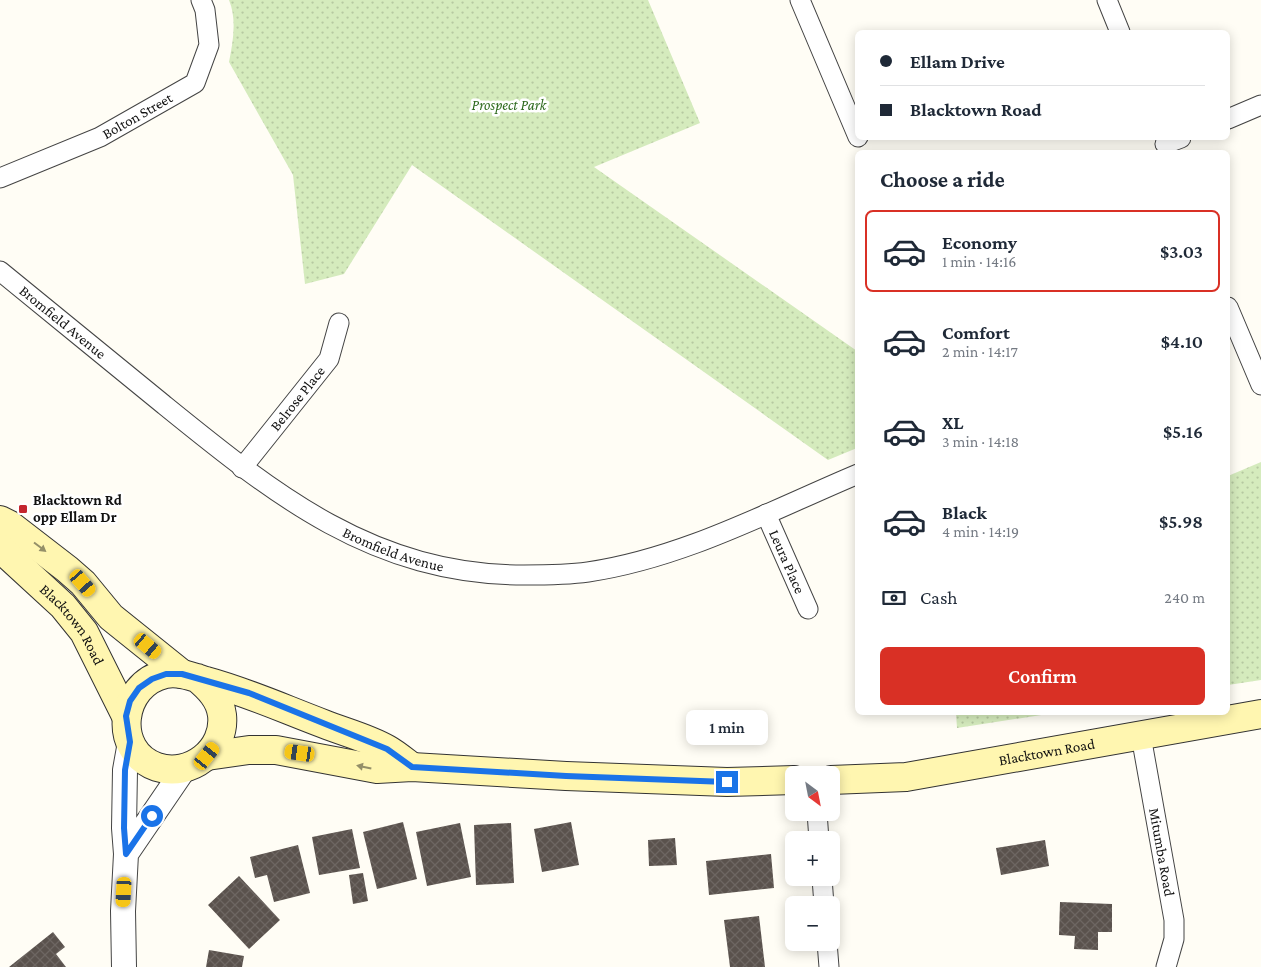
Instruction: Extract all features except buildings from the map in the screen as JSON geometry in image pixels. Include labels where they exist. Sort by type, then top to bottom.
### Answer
[{"type":"main road","name":"Blacktown Road","points":[[0,520],[46,551],[83,583],[111,617],[190,676],[249,693],[387,749],[412,767]]},
{"type":"main road","name":"Blacktown Road","points":[[0,548],[63,606],[84,632],[126,716]]},
{"type":"main road","points":[[195,762],[216,745],[221,730],[222,715],[213,694],[190,676],[166,674],[152,679],[139,688],[130,701],[126,716],[130,742],[141,757],[157,767],[170,770],[195,762],[250,750],[276,750],[377,769],[412,767],[698,781],[785,780]]},
{"type":"main road","name":"Blacktown Road","points":[[840,780],[906,777],[1261,714]]},
{"type":"street","name":"Bolton Street","points":[[0,178],[100,137],[195,83],[209,45],[205,10],[201,0]]},
{"type":"street","points":[[800,0],[855,130]]},
{"type":"street","points":[[1107,0],[1119,30]]},
{"type":"street","points":[[1230,118],[1261,105]]},
{"type":"street","name":"Bromfield Avenue","points":[[0,271],[242,468],[306,512],[362,542],[402,558],[440,567],[494,575],[553,575],[588,572],[643,559],[706,539],[855,475]]},
{"type":"street","points":[[1230,318],[1261,385]]},
{"type":"street","name":"Belrose Place","points":[[242,468],[329,359],[339,323]]},
{"type":"street","name":"Leura Place","points":[[766,514],[808,609]]},
{"type":"street","name":"Mitumba Road","points":[[1141,736],[1174,920],[1174,939],[1166,967]]},
{"type":"street","points":[[124,967],[125,770],[130,742]]},
{"type":"street","points":[[126,854],[195,762]]},
{"type":"street","points":[[828,951],[829,967]]},
{"type":"green space","name":"Prospect Park","points":[[229,0],[648,0],[700,123],[594,167],[855,350],[855,449],[828,460],[412,165],[344,274],[305,284],[293,175],[229,62],[234,23]]},
{"type":"green space","points":[[1261,462],[1261,680],[1230,685],[1230,475]]},
{"type":"green space","points":[[956,715],[1041,715],[957,728]]},
{"type":"place","name":"Blacktown Rd opp Ellam Dr","points":[[23,509]]},
{"type":"route","points":[[152,816],[126,854],[124,828],[125,770],[130,742],[126,730],[126,716],[130,701],[139,688],[152,679],[166,674],[182,674],[249,693],[387,749],[412,767],[566,776],[727,782]]}]
